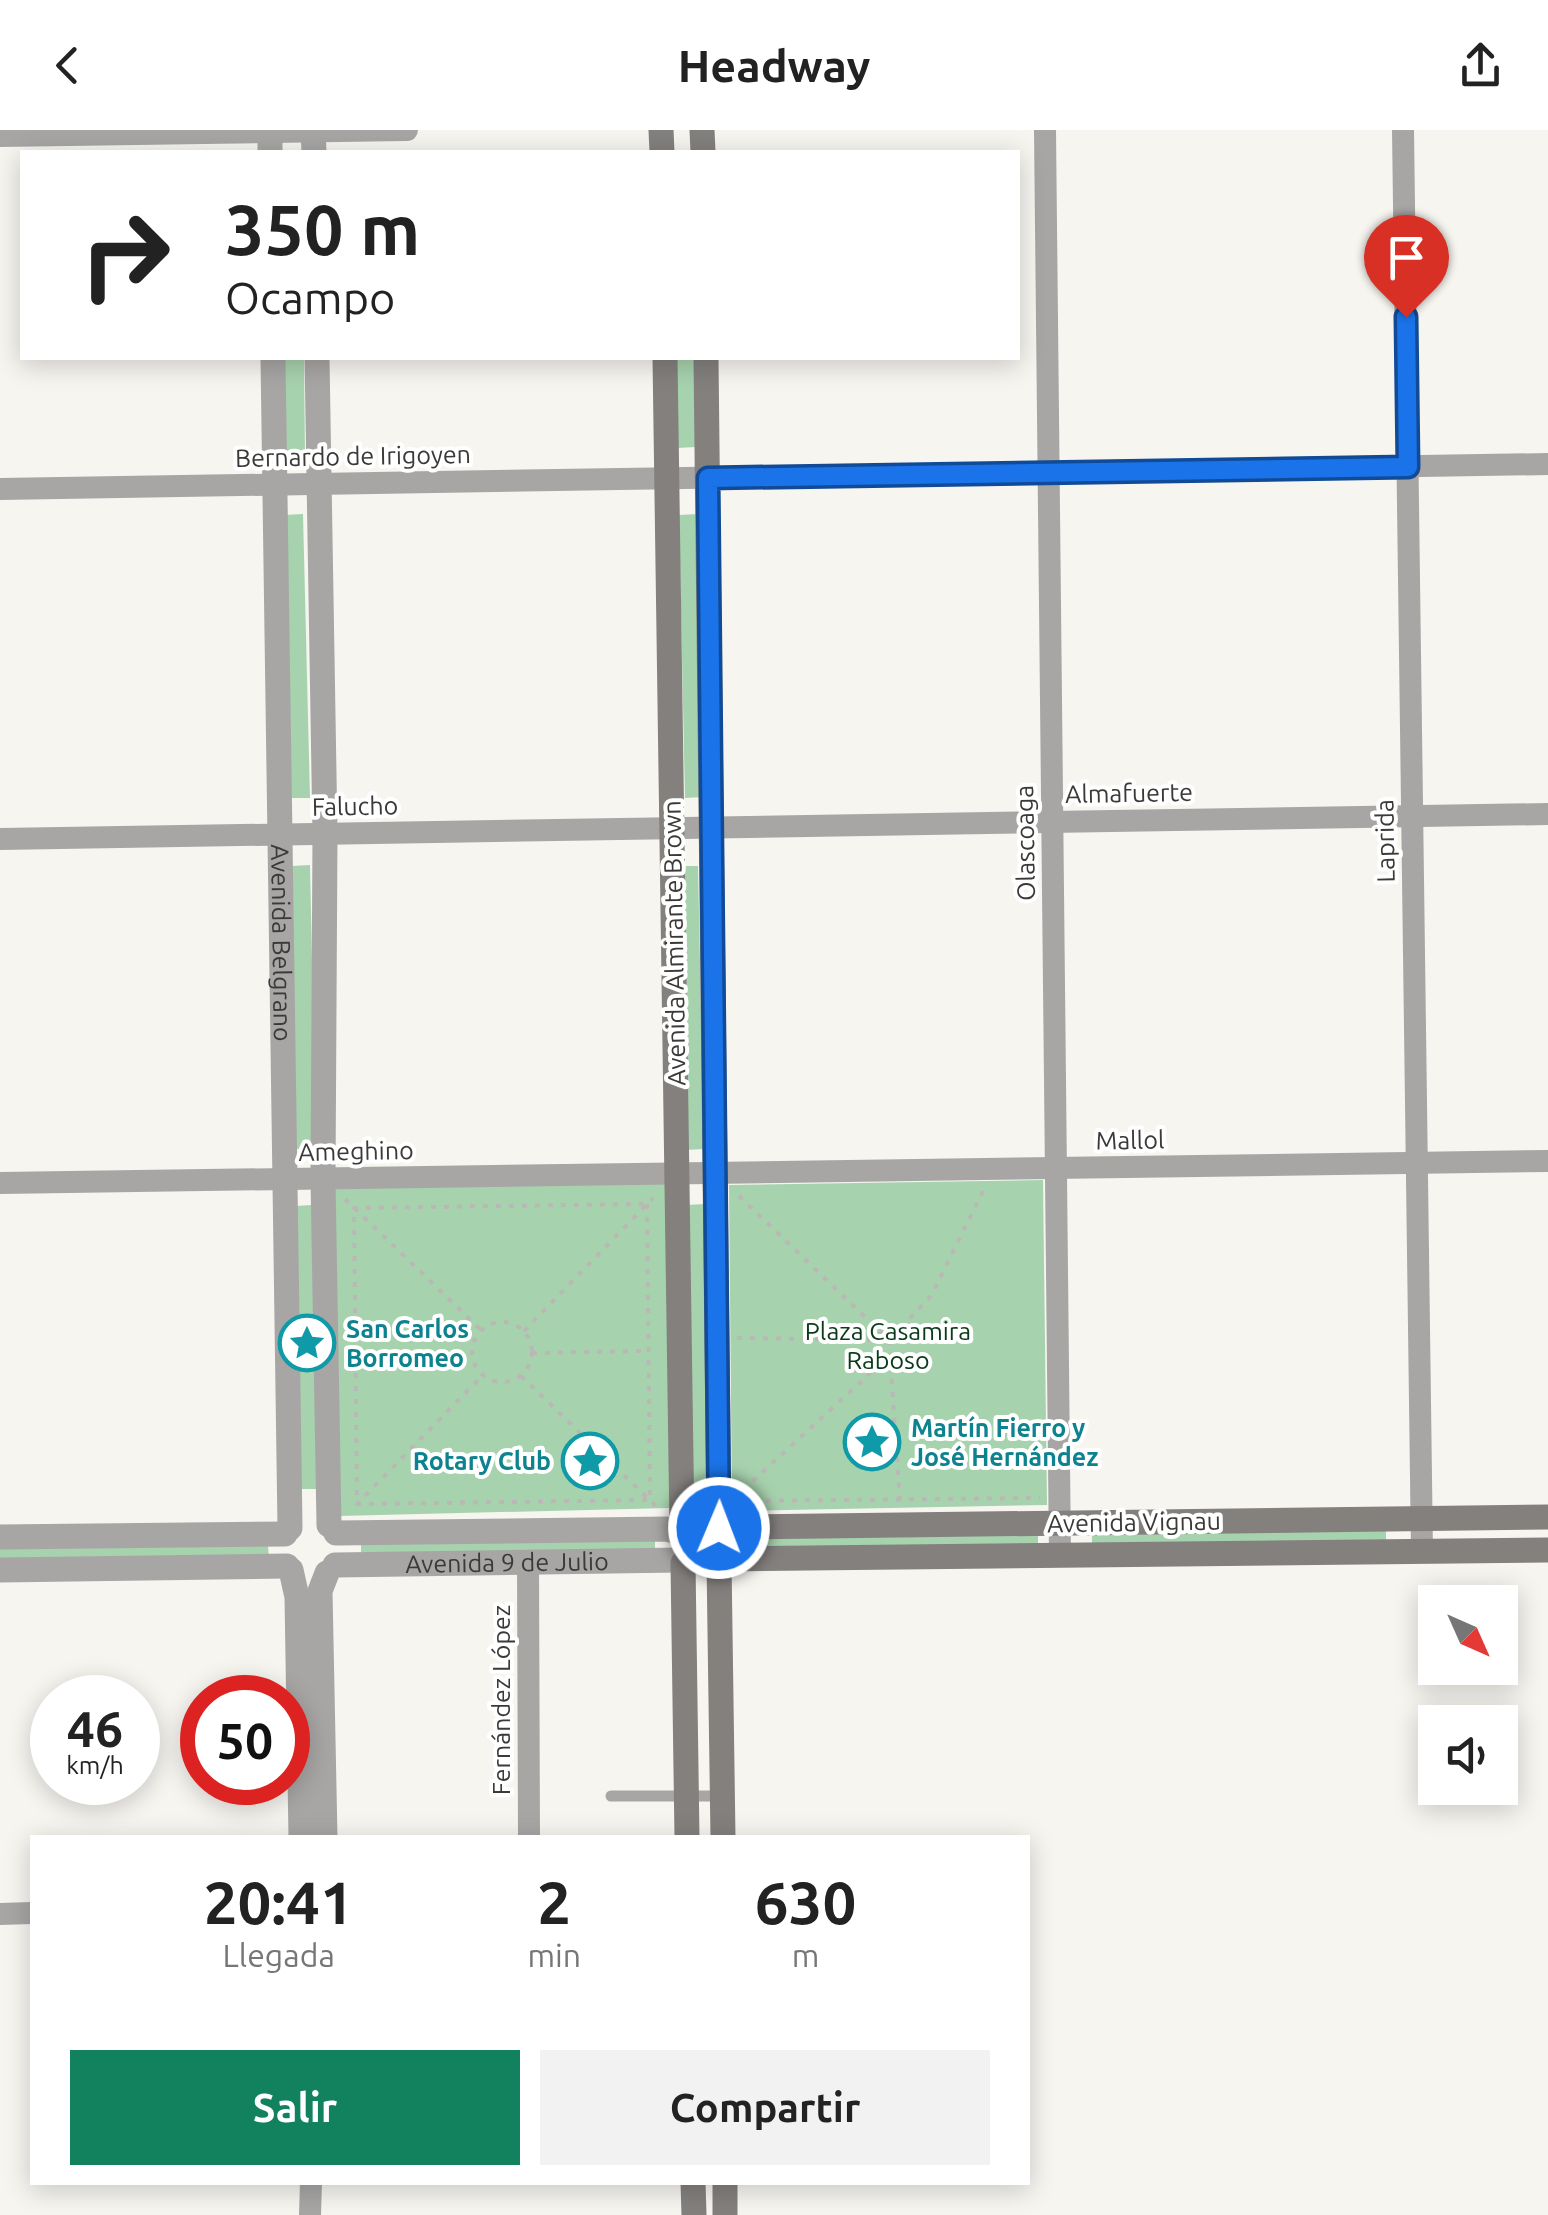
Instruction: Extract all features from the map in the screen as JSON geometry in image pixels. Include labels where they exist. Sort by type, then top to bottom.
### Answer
[{"type":"main road","name":"Avenida Almirante Brown","points":[[665,360],[681,1531]]},
{"type":"main road","name":"Avenida Almirante Brown","points":[[706,360],[720,1530]]},
{"type":"main road","name":"Avenida Vignau","points":[[720,1530],[902,1526],[1060,1511],[1422,1519],[1548,1517]]},
{"type":"main road","points":[[687,1835],[681,1561],[676,1544],[681,1531],[697,1521],[705,1521],[720,1530],[726,1544],[721,1561],[723,1835]]},
{"type":"main road","name":"Avenida Vignau","points":[[721,1561],[1548,1550]]},
{"type":"main road","points":[[681,1561],[701,1570],[721,1561]]},
{"type":"main road","points":[[693,2185],[694,2215]]},
{"type":"main road","points":[[725,2185],[725,2215]]},
{"type":"street","points":[[0,136],[314,138],[407,130]]},
{"type":"street","name":"Olascoaga","points":[[1045,130],[1060,1556]]},
{"type":"street","name":"Laprida","points":[[1403,130],[1422,1552]]},
{"type":"street","name":"Avenida Belgrano","points":[[273,360],[287,1531]]},
{"type":"street","name":"Avenida Belgrano","points":[[317,360],[325,834],[323,1179],[333,1529]]},
{"type":"street","name":"Bernardo de Irigoyen","points":[[0,488],[1548,464]]},
{"type":"street","name":"Almafuerte","points":[[710,827],[1548,814]]},
{"type":"street","name":"Falucho","points":[[0,839],[710,827]]},
{"type":"street","name":"Mallol","points":[[713,1173],[1548,1161]]},
{"type":"street","name":"Ameghino","points":[[0,1183],[713,1173]]},
{"type":"street","points":[[301,1835],[311,1733],[320,1591],[340,1548],[333,1529],[322,1520],[303,1519],[287,1531],[281,1548],[297,1597],[311,1733],[325,1835]]},
{"type":"street","name":"Avenida 9 de Julio","points":[[333,1529],[681,1531]]},
{"type":"street","points":[[0,1538],[287,1531]]},
{"type":"street","name":"Avenida 9 de Julio","points":[[331,1569],[681,1561]]},
{"type":"street","name":"Fernández López","points":[[528,1563],[529,1835]]},
{"type":"street","points":[[0,1570],[289,1568],[312,1578],[331,1569]]},
{"type":"street","points":[[0,1914],[30,1913]]},
{"type":"street","points":[[310,2215],[311,2185]]},
{"type":"lane","points":[[611,1796],[723,1796]]},
{"type":"path","points":[[717,1337],[889,1340],[931,1296],[994,1169]]},
{"type":"path","points":[[713,1173],[889,1340],[902,1526]]},
{"type":"path","points":[[524,1331],[677,1174]]},
{"type":"path","points":[[323,1179],[481,1330]]},
{"type":"path","points":[[354,1208],[647,1204]]},
{"type":"path","points":[[647,1204],[650,1500]]},
{"type":"path","points":[[354,1208],[357,1504]]},
{"type":"path","points":[[508,1322],[524,1331],[532,1353],[521,1376],[501,1383],[482,1376],[475,1368],[471,1348],[481,1330],[508,1322]]},
{"type":"path","points":[[532,1353],[648,1351]]},
{"type":"path","points":[[890,1355],[732,1501],[900,1499],[1060,1511]]},
{"type":"path","points":[[333,1529],[482,1376]]},
{"type":"path","points":[[521,1376],[681,1531]]},
{"type":"path","points":[[357,1504],[650,1500]]},
{"type":"green space","points":[[285,360],[304,360],[305,456],[286,457]]},
{"type":"green space","points":[[676,360],[695,360],[696,447],[677,448]]},
{"type":"green space","points":[[303,514],[310,798],[290,798],[284,515]]},
{"type":"green space","points":[[698,514],[704,797],[685,798],[679,515]]},
{"type":"green space","points":[[310,865],[316,1148],[296,1149],[291,866]]},
{"type":"green space","points":[[679,866],[698,866],[704,1149],[685,1150]]},
{"type":"green space","name":"Plaza Casamira Raboso","points":[[1043,1180],[1047,1505],[732,1511],[729,1185]]},
{"type":"green space","points":[[669,1182],[670,1508],[339,1516],[328,1188]]},
{"type":"green space","points":[[705,1204],[711,1488],[692,1488],[686,1205]]},
{"type":"green space","points":[[313,1205],[319,1489],[300,1489],[294,1206]]},
{"type":"green space","points":[[1386,1528],[1386,1543],[1092,1546],[1092,1530]]},
{"type":"green space","points":[[1038,1531],[1038,1547],[744,1549],[744,1534]]},
{"type":"green space","points":[[655,1538],[655,1553],[361,1556],[361,1540]]},
{"type":"green space","points":[[268,1545],[269,1560],[0,1562],[0,1547]]},
{"type":"place","name":"San Carlos Borromeo","points":[[307,1343]]},
{"type":"place","name":"Martín Fierro y José Hernández","points":[[872,1442]]},
{"type":"place","name":"Rotary Club","points":[[590,1461]]},
{"type":"route","points":[[719,1528],[708,478],[1408,467],[1406,317]]}]
